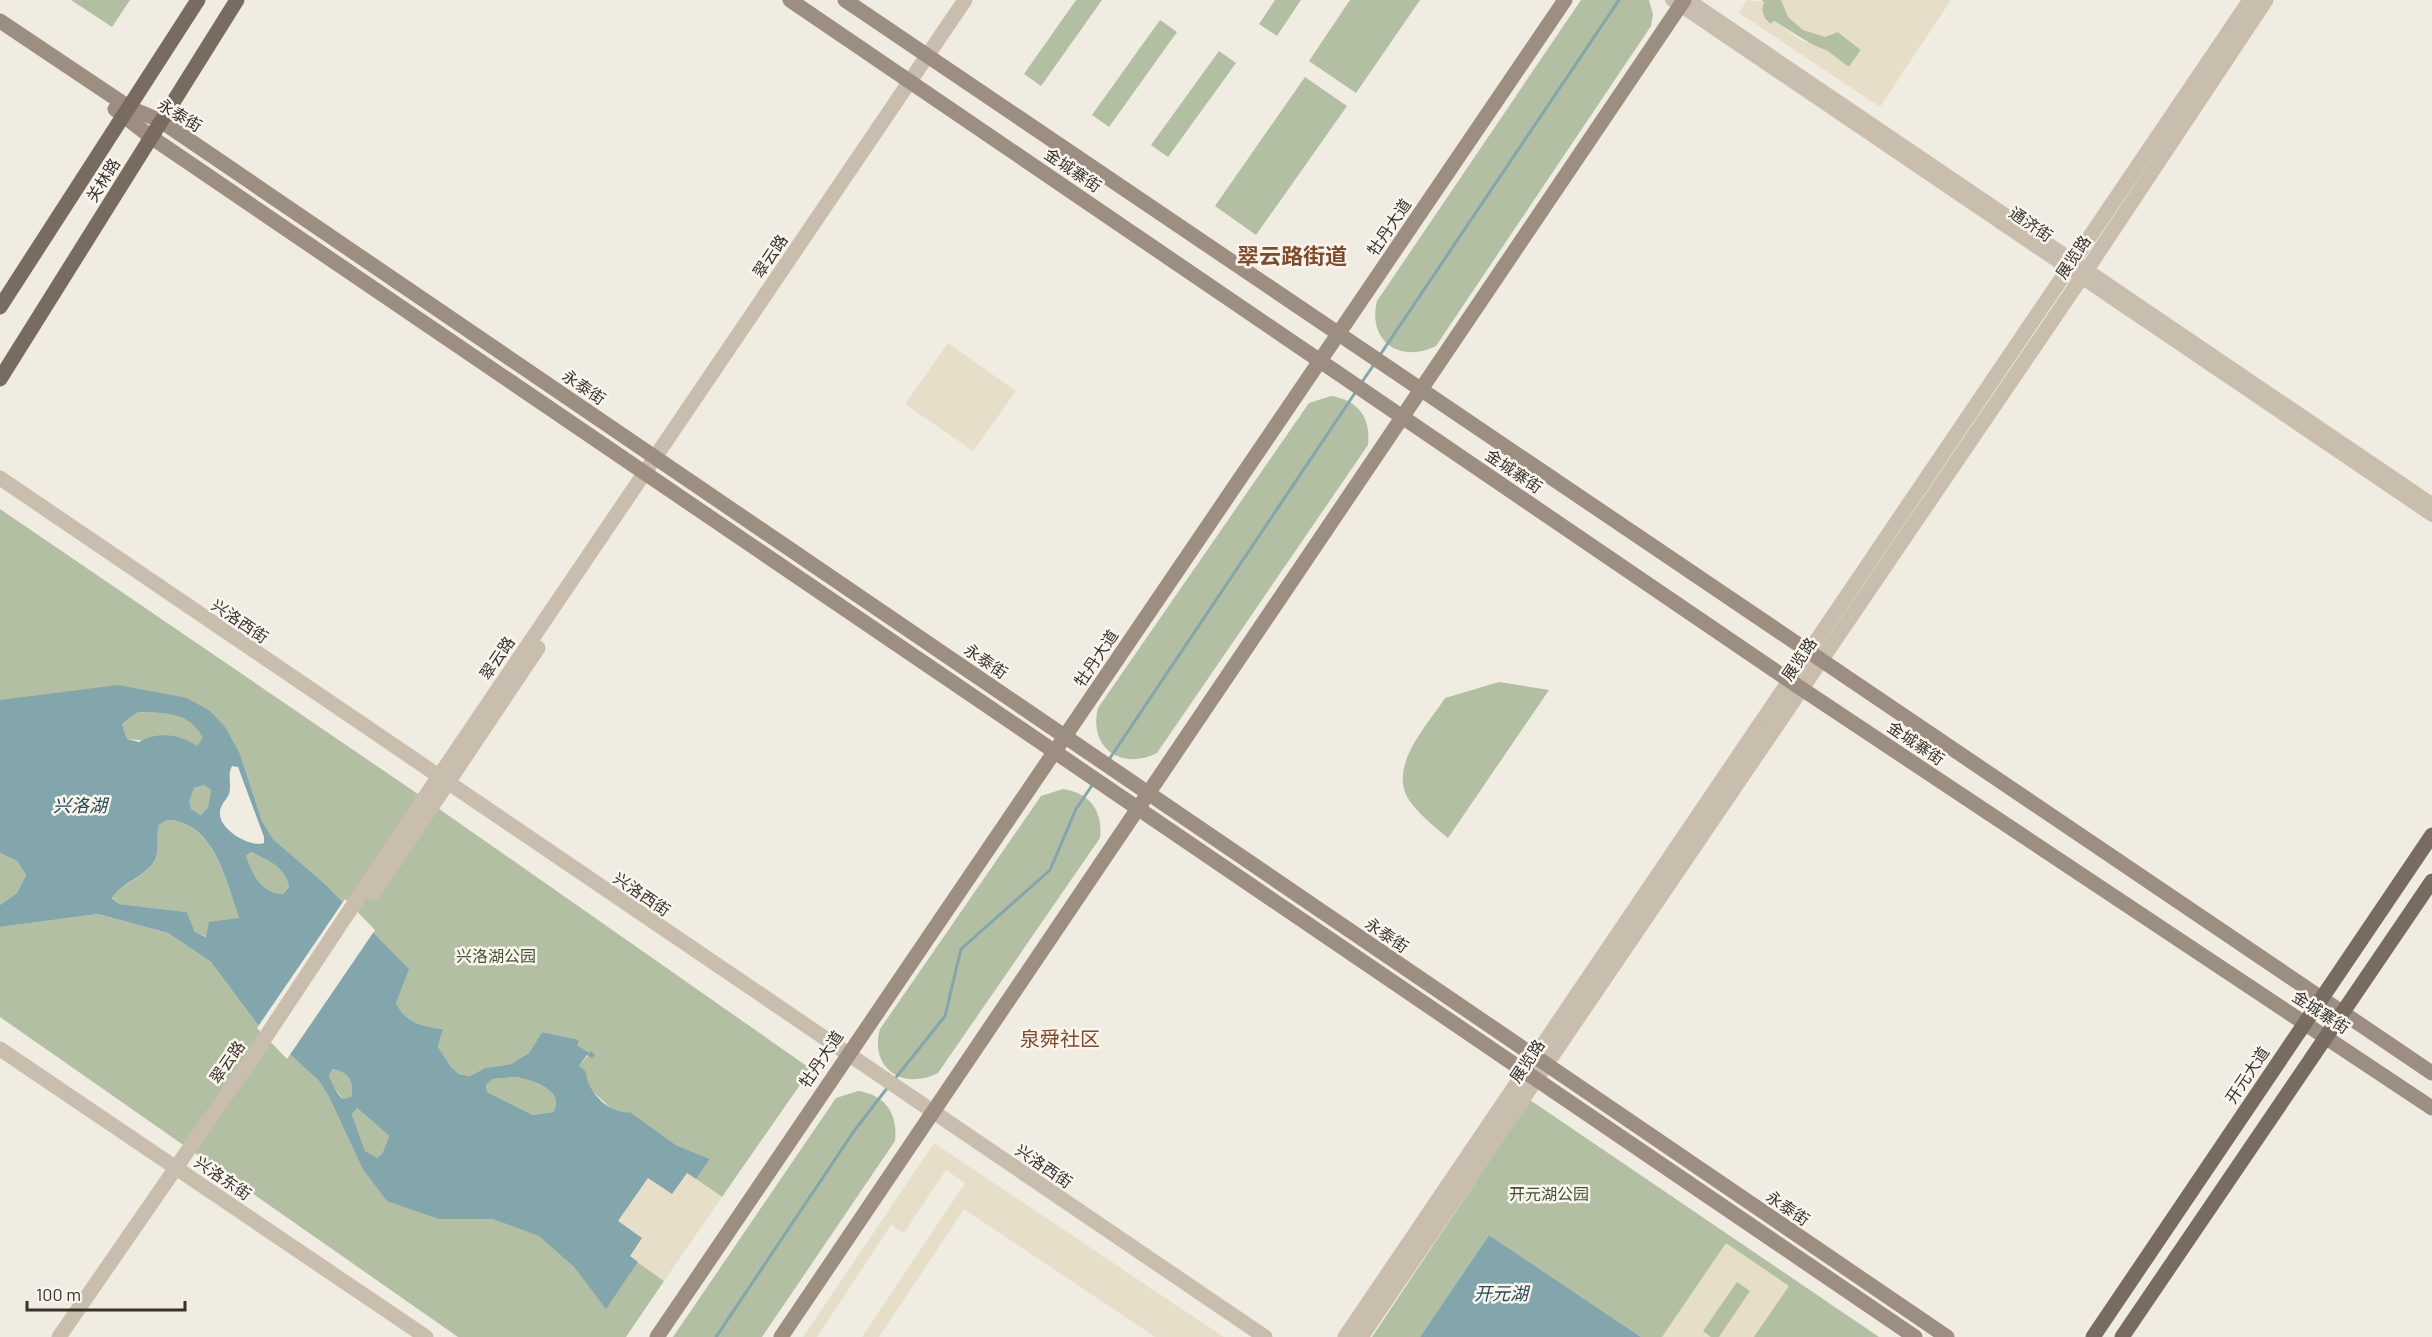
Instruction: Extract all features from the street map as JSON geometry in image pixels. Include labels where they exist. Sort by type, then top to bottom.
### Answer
[{"type":"main road","name":"关林路","points":[[0,307],[198,0]]},
{"type":"main road","name":"关林路","points":[[0,379],[237,0]]},
{"type":"main road","name":"金城寨街","points":[[790,0],[1796,684],[2432,1108]]},
{"type":"main road","name":"金城寨街","points":[[845,0],[1402,375],[1814,658],[2432,1073]]},
{"type":"main road","name":"牡丹大道","points":[[657,1337],[844,1057],[1565,0]]},
{"type":"main road","points":[[781,1337],[1681,2]]},
{"type":"main road","name":"永泰街","points":[[0,21],[127,112],[151,137],[1530,1078],[1915,1337]]},
{"type":"main road","name":"永泰街","points":[[0,32],[127,112],[161,121],[1947,1337]]},
{"type":"main road","name":"开元大道","points":[[2093,1337],[2432,835]]},
{"type":"main road","points":[[2122,1337],[2432,881]]},
{"type":"street","name":"翠云路","points":[[59,1337],[253,1064],[914,85],[965,0]]},
{"type":"street","name":"翠云路","points":[[931,59],[977,0]]},
{"type":"street","name":"展览路","points":[[2078,269],[2250,0]]},
{"type":"street","name":"展览路","points":[[1361,1337],[1540,1062],[2078,269],[2266,0]]},
{"type":"street","name":"通济街","points":[[1681,2],[2432,503]]},
{"type":"street","name":"通济街","points":[[2078,269],[2432,516]]},
{"type":"street","name":"兴洛西街","points":[[0,478],[440,785]]},
{"type":"street","name":"兴洛西街","points":[[0,489],[890,1088],[1249,1337]]},
{"type":"street","name":"兴洛东街","points":[[0,1049],[410,1337]]},
{"type":"street","name":"兴洛东街","points":[[0,1059],[426,1337]]},
{"type":"street","name":"展览路","points":[[1345,1337],[1530,1078]]},
{"type":"street","name":"兴洛西街","points":[[929,1116],[1265,1337]]},
{"type":"street","name":"翠云路","points":[[72,1337],[177,1174]]},
{"type":"green space","points":[[71,0],[130,0],[112,27]]},
{"type":"green space","points":[[1076,0],[1102,0],[1041,86],[1024,74]]},
{"type":"green space","points":[[1275,0],[1301,0],[1277,36],[1259,24]]},
{"type":"green space","points":[[1350,0],[1420,0],[1356,93],[1309,61]]},
{"type":"green space","points":[[1581,0],[1649,0],[1653,14],[1651,26],[1436,346],[1423,351],[1410,352],[1389,345],[1382,338],[1377,327],[1375,315],[1377,301]]},
{"type":"green space","points":[[1761,0],[1781,0],[1838,32],[1861,50],[1849,67],[1774,21],[1771,24],[1763,14],[1764,2]]},
{"type":"green space","points":[[1160,20],[1177,32],[1109,127],[1092,115]]},
{"type":"green space","points":[[1219,51],[1236,63],[1168,157],[1151,145]]},
{"type":"green space","points":[[1305,77],[1347,106],[1256,235],[1215,206]]},
{"type":"green space","points":[[1331,396],[1349,402],[1361,412],[1367,427],[1368,445],[1157,753],[1144,758],[1132,759],[1120,757],[1111,752],[1103,745],[1098,734],[1096,722],[1098,708],[1309,403]]},
{"type":"green space","name":"兴洛湖公园","points":[[0,509],[415,792],[811,1069],[722,1197],[696,1179],[710,1159],[676,1145],[630,1112],[615,1112],[589,1088],[579,1066],[589,1054],[577,1045],[576,1039],[542,1032],[529,1053],[511,1064],[485,1068],[470,1076],[459,1074],[451,1067],[438,1047],[443,1029],[415,1023],[405,1016],[396,1003],[408,969],[325,884],[273,839],[262,821],[240,754],[210,711],[0,700]]},
{"type":"green space","points":[[1499,682],[1549,690],[1448,838],[1423,816],[1407,796],[1403,777],[1405,765],[1423,729],[1445,698]]},
{"type":"green space","points":[[138,712],[167,714],[184,719],[192,723],[204,738],[197,746],[127,739],[122,724]]},
{"type":"green space","points":[[204,785],[211,790],[208,807],[201,815],[191,809],[188,802],[194,788]]},
{"type":"green space","points":[[1063,789],[1081,795],[1093,805],[1099,820],[1100,838],[938,1073],[925,1078],[913,1079],[901,1077],[892,1072],[884,1065],[880,1055],[878,1043],[880,1029],[1041,796]]},
{"type":"green space","points":[[167,820],[183,823],[207,842],[216,856],[229,888],[239,918],[207,937],[195,932],[187,912],[119,904],[112,897],[150,867],[158,851],[159,825]]},
{"type":"green space","points":[[251,852],[275,865],[284,874],[289,887],[283,894],[269,890],[259,882],[246,856]]},
{"type":"green space","points":[[0,853],[17,861],[26,875],[17,893],[0,905]]},
{"type":"green space","points":[[98,914],[168,933],[211,962],[258,1025],[319,1081],[329,1097],[362,1168],[439,1219],[492,1219],[540,1236],[574,1267],[606,1308],[638,1262],[664,1281],[626,1337],[458,1337],[0,1017],[0,927]]},
{"type":"green space","points":[[333,1069],[343,1072],[349,1079],[352,1087],[351,1098],[343,1099],[333,1086],[329,1075]]},
{"type":"green space","points":[[517,1077],[539,1084],[552,1092],[556,1104],[553,1112],[533,1115],[487,1092],[486,1085],[491,1079]]},
{"type":"green space","points":[[858,1091],[876,1097],[888,1107],[894,1122],[895,1141],[762,1337],[673,1337],[836,1098]]},
{"type":"green space","name":"开元湖公园","points":[[1530,1100],[1879,1337],[1641,1337],[1489,1235],[1420,1337],[1372,1337]]},
{"type":"green space","points":[[357,1108],[389,1136],[382,1154],[376,1159],[365,1151],[352,1114]]},
{"type":"shaded area","points":[[1747,0],[1764,2],[1762,10],[1766,21],[1771,24],[1774,21],[1799,39],[1828,51],[1849,67],[1861,50],[1838,32],[1825,37],[1803,30],[1788,17],[1781,0],[1951,0],[1880,107],[1739,13]]},
{"type":"shaded area","points":[[948,343],[1016,391],[973,451],[905,404]]},
{"type":"shaded area","points":[[934,1143],[1224,1337],[1155,1337],[964,1209],[879,1337],[862,1337],[965,1183],[946,1170],[904,1233],[891,1225],[817,1337],[803,1337]]},
{"type":"shaded area","points":[[687,1173],[722,1197],[664,1281],[630,1257],[618,1221],[648,1178]]},
{"type":"shaded area","points":[[1726,1243],[1789,1286],[1754,1337],[1719,1337],[1750,1291],[1737,1282],[1703,1331],[1711,1337],[1662,1337]]},
{"type":"water","name":"兴洛湖","points":[[118,685],[187,698],[210,711],[225,727],[240,754],[262,821],[273,839],[325,884],[409,969],[396,1003],[405,1016],[415,1023],[443,1029],[438,1047],[451,1067],[459,1074],[470,1076],[485,1068],[511,1064],[529,1053],[542,1032],[576,1039],[579,1041],[577,1045],[595,1055],[592,1058],[587,1055],[579,1066],[586,1072],[590,1087],[600,1100],[615,1110],[630,1112],[676,1145],[710,1159],[696,1179],[687,1173],[672,1194],[648,1178],[618,1221],[642,1238],[630,1256],[638,1262],[606,1309],[574,1267],[539,1236],[492,1219],[439,1219],[387,1201],[362,1168],[329,1097],[319,1081],[258,1025],[211,962],[168,933],[98,914],[0,927],[0,905],[17,893],[26,875],[17,861],[0,853],[0,700]],"holes":[[[138,712],[167,714],[184,719],[198,729],[203,738],[197,746],[168,735],[153,736],[139,742],[127,739],[122,724]],[[232,766],[238,767],[264,837],[264,843],[251,843],[244,840],[231,832],[222,821],[220,812],[229,794]],[[204,785],[211,790],[208,807],[201,815],[191,809],[189,802],[194,788]],[[167,820],[183,823],[207,842],[223,871],[239,918],[209,922],[206,937],[195,932],[187,912],[119,904],[112,898],[149,868],[154,861],[158,851],[159,825]],[[251,852],[280,869],[289,887],[283,894],[275,893],[263,886],[255,876],[246,856]],[[333,1069],[343,1072],[349,1078],[352,1087],[351,1097],[343,1099],[329,1075]],[[517,1077],[539,1084],[552,1092],[556,1104],[553,1112],[533,1115],[487,1092],[486,1085],[492,1079]],[[357,1108],[389,1136],[382,1154],[377,1158],[365,1151],[352,1114]]]},
{"type":"water","name":"开元湖","points":[[1489,1235],[1641,1337],[1420,1337]]},
{"type":"pier","points":[[345,899],[375,930],[287,1059],[257,1028]]},
{"type":"waterway","points":[[1380,355],[1619,0]]},
{"type":"waterway","points":[[1362,382],[1375,363]]},
{"type":"waterway","points":[[1108,761],[1357,390]]},
{"type":"waterway","points":[[894,1080],[945,1016],[961,949],[1050,870],[1076,809],[1093,784]]},
{"type":"waterway","points":[[716,1337],[854,1131],[888,1087]]},
{"type":"district","name":"翠云路街道","points":[[1292,256]]},
{"type":"district","name":"泉舜社区","points":[[1060,1039]]}]
